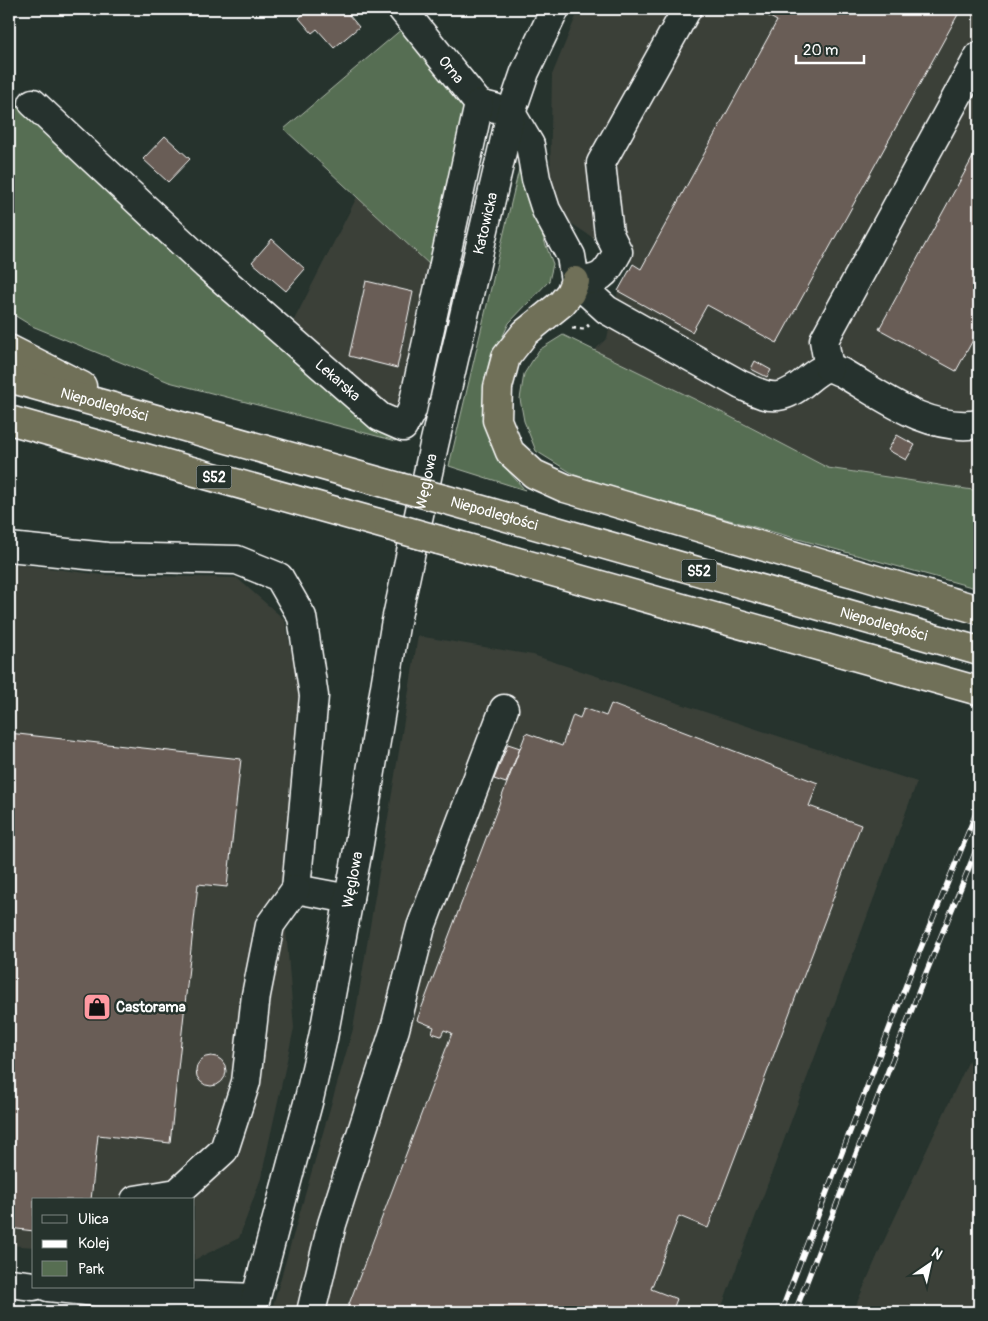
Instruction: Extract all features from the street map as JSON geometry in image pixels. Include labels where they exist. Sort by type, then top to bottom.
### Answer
[{"type":"highway","points":[[573,268],[570,293],[562,303],[525,334],[506,357],[498,388],[497,420],[510,452],[534,474],[564,488],[970,607]]},
{"type":"highway","points":[[9,349],[137,414]]},
{"type":"highway","name":"Niepodległości","points":[[9,378],[399,486],[979,651]]},
{"type":"highway","name":"S52","points":[[9,420],[979,691]]},
{"type":"highway","points":[[9,427],[39,429]]},
{"type":"street","name":"Orna","points":[[402,9],[479,104]]},
{"type":"street","name":"Katowicka","points":[[434,445],[511,113],[525,72],[555,9]]},
{"type":"street","points":[[573,268],[594,280],[607,271],[618,252],[609,234],[601,163],[686,9]]},
{"type":"street","points":[[829,368],[824,340],[979,56]]},
{"type":"street","name":"Lekarska","points":[[32,103],[214,272],[380,417],[403,427],[412,410],[479,104]]},
{"type":"street","points":[[479,104],[511,113],[530,145],[536,179],[546,210],[573,268],[607,310],[741,385],[764,395],[778,396],[794,392],[819,372],[829,368],[840,372],[918,416],[944,424],[969,426],[979,424]]},
{"type":"street","name":"Węglowa","points":[[254,1305],[324,1038],[395,626],[434,445]]},
{"type":"street","points":[[9,547],[108,557],[237,560],[279,577],[302,617],[314,696],[296,889],[270,925],[256,996],[246,1082],[224,1150],[177,1193],[147,1198]]},
{"type":"street","points":[[311,1312],[332,1224],[395,1029],[421,927],[504,708]]},
{"type":"street","points":[[296,889],[349,899]]},
{"type":"street","points":[[9,1283],[32,1286]]},
{"type":"street","points":[[58,1288],[254,1305]]},
{"type":"path","points":[[565,327],[584,329],[607,310]]},
{"type":"shaded area","points":[[579,9],[979,9],[979,491],[828,468],[725,414],[594,351],[607,338],[618,291],[633,264],[566,220],[550,183],[552,75]]},
{"type":"shaded area","points":[[357,197],[431,266],[399,416],[292,324]]},
{"type":"shaded area","points":[[9,563],[102,575],[237,578],[285,620],[299,689],[286,929],[294,1028],[261,1178],[239,1238],[195,1260],[195,1198],[32,1198],[32,1247],[9,1245]]},
{"type":"shaded area","points":[[418,636],[533,655],[917,782],[720,1312],[271,1312],[353,1029]]},
{"type":"shaded area","points":[[979,1039],[979,1303],[976,1312],[853,1312],[882,1245]]},
{"type":"green space","points":[[403,28],[468,109],[431,266],[284,129]]},
{"type":"green space","points":[[9,92],[201,272],[396,441],[169,382],[32,326],[9,312]]},
{"type":"green space","points":[[520,165],[553,264],[549,281],[509,323],[495,353],[488,426],[501,463],[525,490],[449,466]]},
{"type":"green space","points":[[563,335],[725,414],[828,468],[979,491],[979,589],[639,495],[575,475],[536,451],[524,421],[520,399],[524,374],[539,350]]},
{"type":"building","points":[[309,9],[344,9],[359,27],[334,48],[317,29],[312,33],[299,18]]},
{"type":"building","points":[[756,9],[961,9],[777,343],[707,305],[692,332],[618,291],[633,264],[641,269],[777,21]]},
{"type":"building","points":[[165,136],[190,159],[168,182],[143,159]]},
{"type":"building","points":[[979,146],[979,329],[956,371],[879,329]]},
{"type":"building","points":[[272,239],[305,269],[286,291],[252,262]]},
{"type":"building","points":[[366,281],[413,292],[397,368],[349,356]]},
{"type":"building","points":[[755,361],[771,370],[767,377],[751,369]]},
{"type":"building","points":[[897,435],[915,445],[906,460],[888,450]]},
{"type":"building","points":[[611,704],[818,783],[809,806],[861,825],[708,1228],[679,1216],[651,1289],[677,1299],[672,1312],[346,1312],[452,1033],[444,1030],[441,1036],[432,1033],[434,1027],[417,1020],[526,733],[562,746],[573,715],[580,718],[584,708],[606,716]]},
{"type":"building","name":"Castorama","points":[[9,733],[241,759],[227,887],[198,884],[170,1143],[98,1135],[91,1198],[32,1198],[32,1231],[9,1228]]},
{"type":"building","points":[[508,744],[520,748],[506,783],[494,779]]},
{"type":"building","points":[[211,1056],[222,1060],[226,1071],[222,1082],[211,1086],[200,1082],[196,1071],[200,1060]]},
{"type":"railway","points":[[781,1312],[911,972],[979,806]]},
{"type":"railway","points":[[795,1312],[924,978],[979,843]]},
{"type":"place","name":"Castorama","points":[[97,1007]]}]
